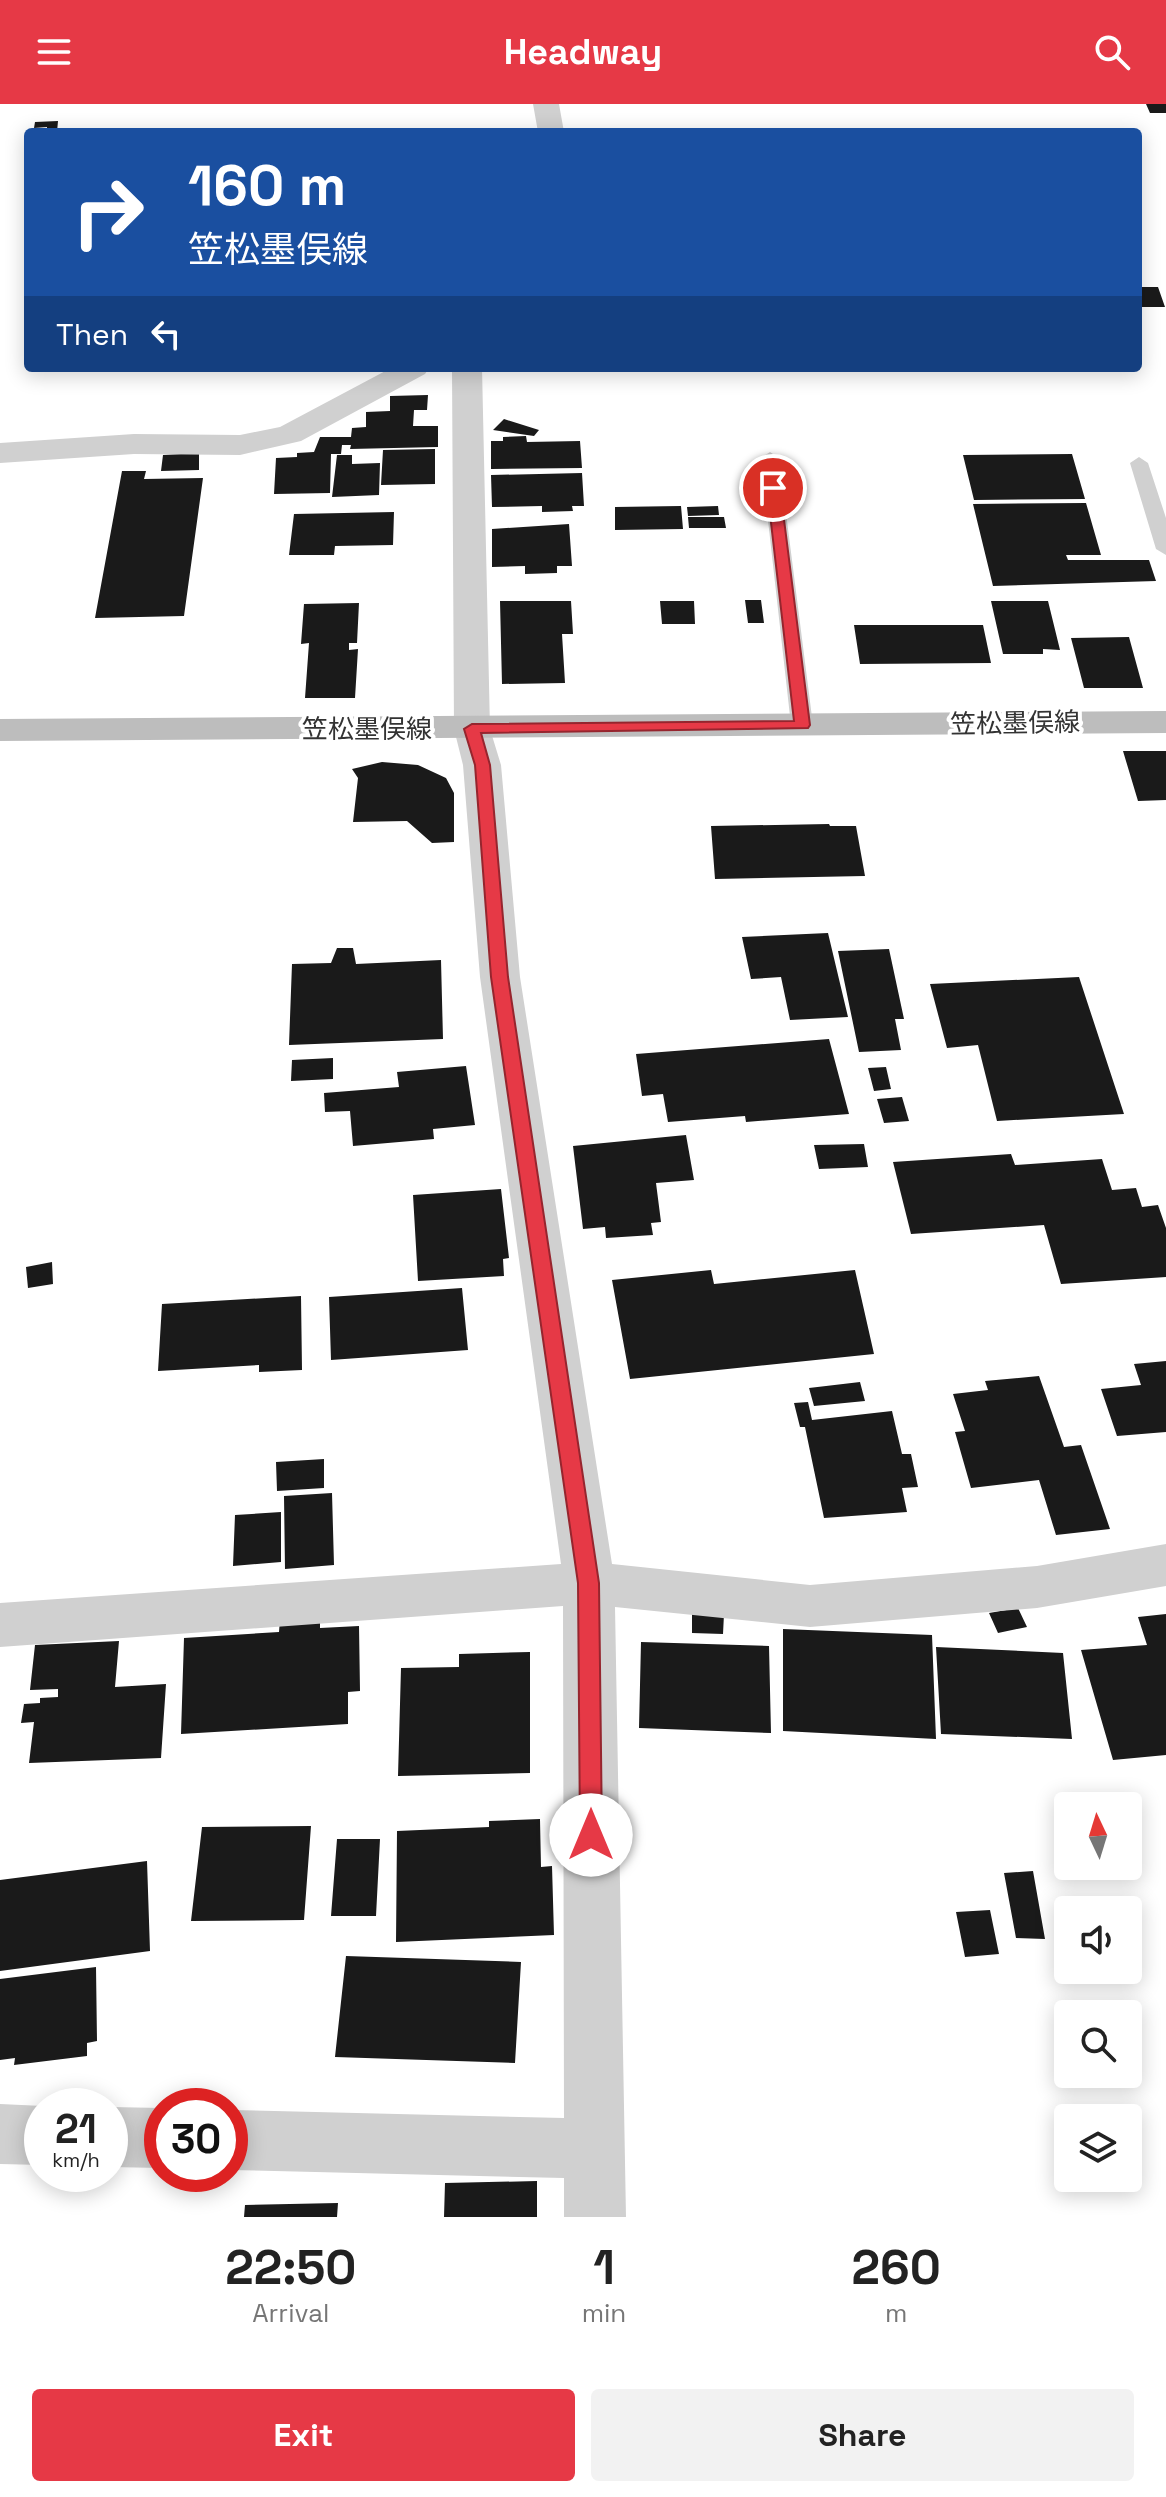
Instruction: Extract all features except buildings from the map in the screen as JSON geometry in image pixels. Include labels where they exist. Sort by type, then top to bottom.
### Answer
[{"type":"main road","name":"笠松墨俣線","points":[[0,730],[1166,722]]},
{"type":"street","points":[[546,104],[550,128]]},
{"type":"street","points":[[0,453],[134,444],[240,445],[290,434],[406,372]]},
{"type":"street","points":[[467,372],[472,729],[482,765],[500,977],[589,1583],[595,2217]]},
{"type":"street","points":[[0,1625],[589,1583],[810,1606],[1037,1587],[1166,1565]]},
{"type":"street","points":[[0,2134],[24,2135]]},
{"type":"street","points":[[248,2140],[594,2149]]},
{"type":"lane","points":[[770,458],[802,725]]},
{"type":"lane","points":[[1139,463],[1166,549]]},
{"type":"route","points":[[591,1835],[589,1583],[500,977],[482,765],[472,729],[802,725],[773,488]]}]
